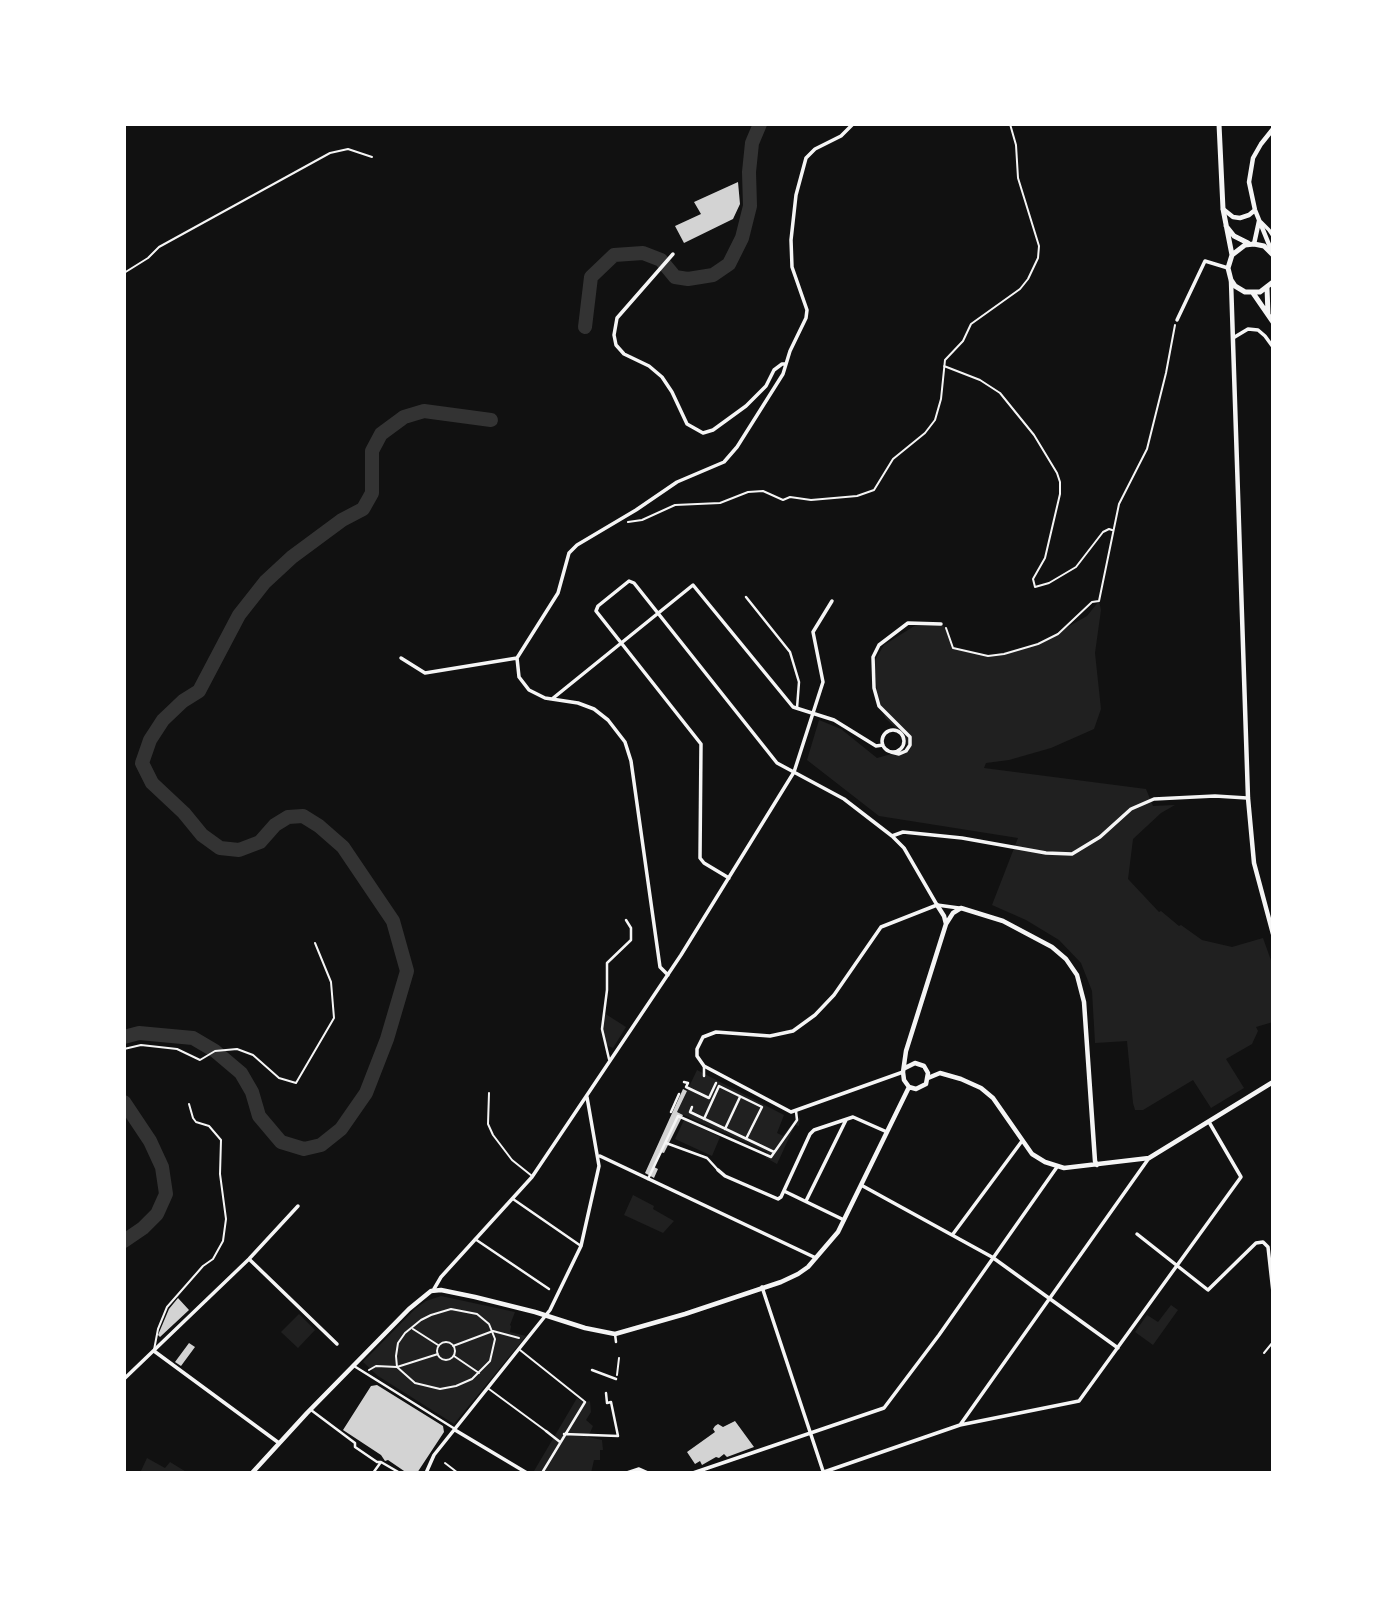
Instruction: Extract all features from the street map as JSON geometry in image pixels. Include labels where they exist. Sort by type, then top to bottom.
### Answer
[{"type":"main road","points":[[1219,124],[1224,223],[1232,255]]},
{"type":"main road","points":[[1224,223],[1234,236],[1264,246],[1272,254]]},
{"type":"main road","points":[[1252,244],[1241,246],[1232,255],[1228,268],[1231,280],[1241,290],[1253,293],[1267,288],[1273,282]]},
{"type":"main road","points":[[1267,288],[1268,314]]},
{"type":"main road","points":[[1253,293],[1273,322]]},
{"type":"street","points":[[668,975],[660,967],[628,748],[608,720],[594,709],[579,703],[539,696],[524,687],[519,677],[517,659],[558,593],[569,553],[577,545],[677,482],[724,462],[751,426],[783,374],[790,351],[806,318],[807,310],[792,267],[791,240],[796,195],[806,158],[816,149],[841,136],[853,124]]},
{"type":"street","points":[[1272,254],[1255,210],[1249,182],[1251,166],[1261,144],[1273,129]]},
{"type":"street","points":[[1223,209],[1233,217],[1240,218],[1255,210]]},
{"type":"street","points":[[1259,221],[1273,236]]},
{"type":"street","points":[[1252,244],[1259,221]]},
{"type":"street","points":[[673,254],[617,318],[614,335],[616,345],[624,354],[649,366],[662,377],[673,392],[687,424],[703,433],[713,430],[746,406],[766,386],[774,370],[786,364]]},
{"type":"street","points":[[1177,320],[1205,261],[1228,268]]},
{"type":"street","points":[[1231,280],[1248,798],[1254,863],[1273,934]]},
{"type":"street","points":[[1232,301],[1241,290]]},
{"type":"street","points":[[1233,339],[1248,330],[1258,330],[1273,347]]},
{"type":"street","points":[[729,878],[700,858],[701,744],[597,611],[598,606],[631,581],[777,763],[844,799],[904,848],[944,916],[946,924]]},
{"type":"street","points":[[552,699],[693,585],[793,707],[834,720],[876,746],[883,745]]},
{"type":"street","points":[[746,597],[790,652],[799,682],[797,708]]},
{"type":"street","points":[[252,1473],[355,1362],[416,1302],[434,1289],[441,1277],[513,1199],[532,1177],[611,1062],[794,772],[823,682],[813,632],[832,601]]},
{"type":"street","points":[[891,752],[902,746],[903,739],[899,733],[892,730],[886,733],[882,739],[883,745],[891,752],[902,753],[909,748],[911,741],[879,706],[874,688],[873,657],[879,645],[908,623],[941,624]]},
{"type":"street","points":[[401,658],[425,673],[517,659]]},
{"type":"street","points":[[892,836],[903,832],[962,838],[1046,853],[1072,854],[1100,837],[1131,809],[1154,799],[1215,796],[1248,798]]},
{"type":"street","points":[[928,1078],[926,1069],[920,1064],[911,1064],[904,1070],[796,1111],[787,1111],[704,1066],[697,1056],[697,1049],[699,1042],[708,1034],[727,1031],[771,1036],[793,1031],[816,1015],[834,995],[881,927],[937,905],[961,908],[1003,921],[1043,941],[1066,959],[1077,975],[1084,1002],[1097,1165]]},
{"type":"street","points":[[961,908],[953,913],[946,924],[906,1051],[904,1080],[909,1087],[920,1088],[928,1078],[940,1073],[981,1088],[993,1098],[1021,1141],[1037,1158],[1057,1167],[1149,1158],[1273,1082]]},
{"type":"street","points":[[611,1062],[602,1029],[607,963],[631,940],[631,928],[626,920]]},
{"type":"street","points":[[704,1066],[704,1076]]},
{"type":"street","points":[[684,1082],[688,1083],[686,1087],[709,1098],[716,1083]]},
{"type":"street","points":[[704,1119],[719,1086],[762,1107],[746,1139]]},
{"type":"street","points":[[434,1289],[615,1334],[649,1326],[794,1276],[808,1267],[830,1244],[909,1087]]},
{"type":"street","points":[[671,1112],[679,1094]]},
{"type":"street","points":[[725,1129],[740,1096]]},
{"type":"street","points":[[426,1473],[432,1458],[546,1315],[581,1246],[598,1175],[599,1156],[587,1097]]},
{"type":"street","points":[[692,1107],[690,1112],[774,1152]]},
{"type":"street","points":[[648,1179],[678,1116],[771,1157],[797,1120],[796,1111]]},
{"type":"street","points":[[665,1143],[707,1158],[725,1175],[774,1199],[781,1197],[810,1134],[846,1120],[859,1118],[887,1132]]},
{"type":"street","points":[[806,1201],[846,1120]]},
{"type":"street","points":[[762,1287],[822,1472],[960,1425],[1079,1401],[1241,1177],[1209,1122]]},
{"type":"street","points":[[953,1234],[1021,1141]]},
{"type":"street","points":[[599,1156],[816,1258]]},
{"type":"street","points":[[960,1425],[1149,1158]]},
{"type":"street","points":[[693,1473],[884,1408],[1057,1167]]},
{"type":"street","points":[[862,1185],[992,1257],[1118,1348]]},
{"type":"street","points":[[784,1191],[844,1220]]},
{"type":"street","points":[[513,1199],[581,1246]]},
{"type":"street","points":[[124,1379],[249,1259],[298,1206]]},
{"type":"street","points":[[1137,1234],[1210,1290],[1256,1243],[1263,1242],[1268,1247],[1273,1292]]},
{"type":"street","points":[[475,1239],[549,1289]]},
{"type":"street","points":[[249,1259],[337,1344]]},
{"type":"street","points":[[615,1334],[616,1342]]},
{"type":"street","points":[[153,1351],[279,1443]]},
{"type":"street","points":[[355,1362],[375,1380],[527,1473]]},
{"type":"street","points":[[592,1370],[616,1378]]},
{"type":"street","points":[[564,1434],[618,1436],[611,1402],[607,1403],[606,1393]]},
{"type":"street","points":[[542,1473],[584,1402]]},
{"type":"street","points":[[311,1410],[352,1440],[355,1447],[400,1473]]},
{"type":"street","points":[[547,1431],[559,1442]]},
{"type":"street","points":[[373,1473],[381,1462]]},
{"type":"street","points":[[627,1473],[639,1468],[648,1473]]},
{"type":"lane","points":[[489,1093],[488,1124],[506,1154],[532,1177]]},
{"type":"lane","points":[[153,1351],[167,1307],[203,1266],[213,1259],[223,1241],[226,1219],[220,1174],[220,1140],[209,1126],[193,1118],[189,1104]]},
{"type":"lane","points":[[1264,1353],[1273,1342]]},
{"type":"lane","points":[[519,1350],[584,1402]]},
{"type":"lane","points":[[488,1389],[547,1431]]},
{"type":"path","points":[[618,520],[642,520],[675,505],[720,503],[748,492],[763,491],[783,500],[790,497],[811,500],[857,496],[874,490],[892,459],[925,433],[935,420],[941,399],[943,366],[947,357],[963,341],[971,324],[1024,285],[1040,254],[1018,178],[1016,145],[1010,124]]},
{"type":"path","points":[[124,273],[148,258],[159,247],[330,153],[348,149],[372,156]]},
{"type":"path","points":[[941,624],[947,629],[953,649],[988,656],[1023,649],[1055,635],[1092,602],[1099,601],[1112,530],[1123,492],[1141,465],[1147,449],[1177,320]]},
{"type":"path","points":[[943,366],[979,380],[1000,393],[1034,435],[1057,472],[1059,494],[1045,558],[1033,579],[1035,587],[1049,583],[1076,567],[1103,533],[1112,530]]},
{"type":"path","points":[[124,1049],[141,1045],[177,1049],[200,1060],[215,1051],[237,1049],[253,1055],[279,1079],[296,1083],[334,1018],[331,982],[315,943]]},
{"type":"path","points":[[451,1309],[477,1314],[493,1331],[495,1348],[490,1361],[479,1373],[457,1387],[436,1388],[415,1382],[397,1367],[398,1343],[412,1328],[431,1315],[451,1309]]},
{"type":"path","points":[[412,1328],[439,1345]]},
{"type":"path","points":[[453,1346],[493,1331],[527,1340]]},
{"type":"path","points":[[439,1345],[446,1342],[453,1346]]},
{"type":"path","points":[[438,1354],[439,1345]]},
{"type":"path","points":[[453,1346],[453,1356]]},
{"type":"path","points":[[366,1373],[376,1366],[397,1367],[438,1354]]},
{"type":"path","points":[[438,1354],[444,1359],[453,1356]]},
{"type":"path","points":[[453,1356],[479,1373]]},
{"type":"path","points":[[446,1463],[458,1473]]},
{"type":"shaded area","points":[[1099,601],[1101,610],[1095,653],[1101,709],[1094,729],[1051,748],[1009,760],[986,763],[984,768],[1146,789],[1153,806],[1175,805],[1161,813],[1133,839],[1128,879],[1159,912],[1202,940],[1232,947],[1263,938],[1273,966],[1273,1022],[1256,1027],[1258,1031],[1252,1044],[1226,1059],[1244,1088],[1211,1108],[1193,1080],[1143,1110],[1135,1110],[1127,1041],[1095,1043],[1092,991],[1081,963],[1059,940],[1026,920],[992,905],[1018,838],[879,816],[807,760],[819,720],[841,729],[877,758],[902,751],[907,746],[906,737],[886,719],[878,702],[874,662],[884,645],[916,625],[941,624],[947,629],[953,649],[988,656],[1038,644],[1087,616]]},
{"type":"shaded area","points":[[604,1013],[626,1027],[613,1048],[606,1045],[602,1028]]},
{"type":"shaded area","points":[[697,1070],[784,1115],[777,1133],[783,1136],[800,1117],[799,1126],[795,1125],[777,1164],[766,1158],[767,1152],[677,1112]]},
{"type":"shaded area","points":[[684,1120],[720,1137],[712,1156],[675,1139]]},
{"type":"shaded area","points":[[633,1195],[674,1221],[663,1233],[624,1215]]},
{"type":"shaded area","points":[[441,1296],[515,1312],[510,1332],[526,1336],[454,1424],[378,1376],[363,1362],[415,1309],[426,1301]]},
{"type":"shaded area","points":[[1171,1305],[1178,1310],[1153,1345],[1135,1332],[1147,1315],[1158,1322]]},
{"type":"shaded area","points":[[299,1314],[315,1330],[298,1348],[281,1332]]},
{"type":"shaded area","points":[[577,1398],[584,1403],[590,1401],[591,1412],[586,1420],[593,1426],[588,1437],[602,1440],[600,1460],[594,1460],[591,1473],[534,1471]]},
{"type":"shaded area","points":[[147,1458],[165,1468],[170,1462],[188,1473],[140,1473]]},
{"type":"building","points":[[738,182],[740,204],[733,219],[684,243],[675,226],[701,214],[694,202]]},
{"type":"building","points":[[683,1089],[687,1091],[677,1112],[683,1115],[664,1153],[660,1152],[654,1167],[658,1169],[654,1178],[645,1173]]},
{"type":"building","points":[[178,1298],[189,1310],[160,1337],[158,1335],[169,1309]]},
{"type":"building","points":[[189,1343],[195,1347],[181,1366],[175,1362]]},
{"type":"building","points":[[377,1385],[443,1426],[444,1432],[417,1473],[407,1473],[388,1460],[385,1461],[381,1455],[343,1430],[371,1386]]},
{"type":"building","points":[[735,1421],[754,1447],[727,1457],[724,1454],[702,1465],[700,1461],[695,1464],[687,1452],[715,1432],[713,1429],[718,1424],[723,1427]]},
{"type":"waterway","points":[[585,327],[591,277],[614,255],[643,253],[661,260],[675,277],[688,279],[713,275],[729,264],[742,238],[750,206],[752,143],[760,124]]},
{"type":"waterway","points":[[124,1037],[139,1033],[193,1038],[215,1051],[241,1073],[252,1092],[259,1116],[281,1142],[304,1149],[321,1145],[341,1129],[366,1093],[387,1039],[407,971],[393,921],[343,847],[303,816],[288,817],[275,825],[260,842],[239,850],[220,848],[202,835],[184,813],[152,783],[142,763],[150,740],[163,720],[183,701],[199,691],[239,615],[265,582],[292,557],[342,520],[363,509],[372,493],[372,451],[381,434],[404,417],[424,411],[491,420]]},
{"type":"waterway","points":[[124,1102],[150,1141],[162,1167],[166,1194],[157,1214],[124,1241]]}]
